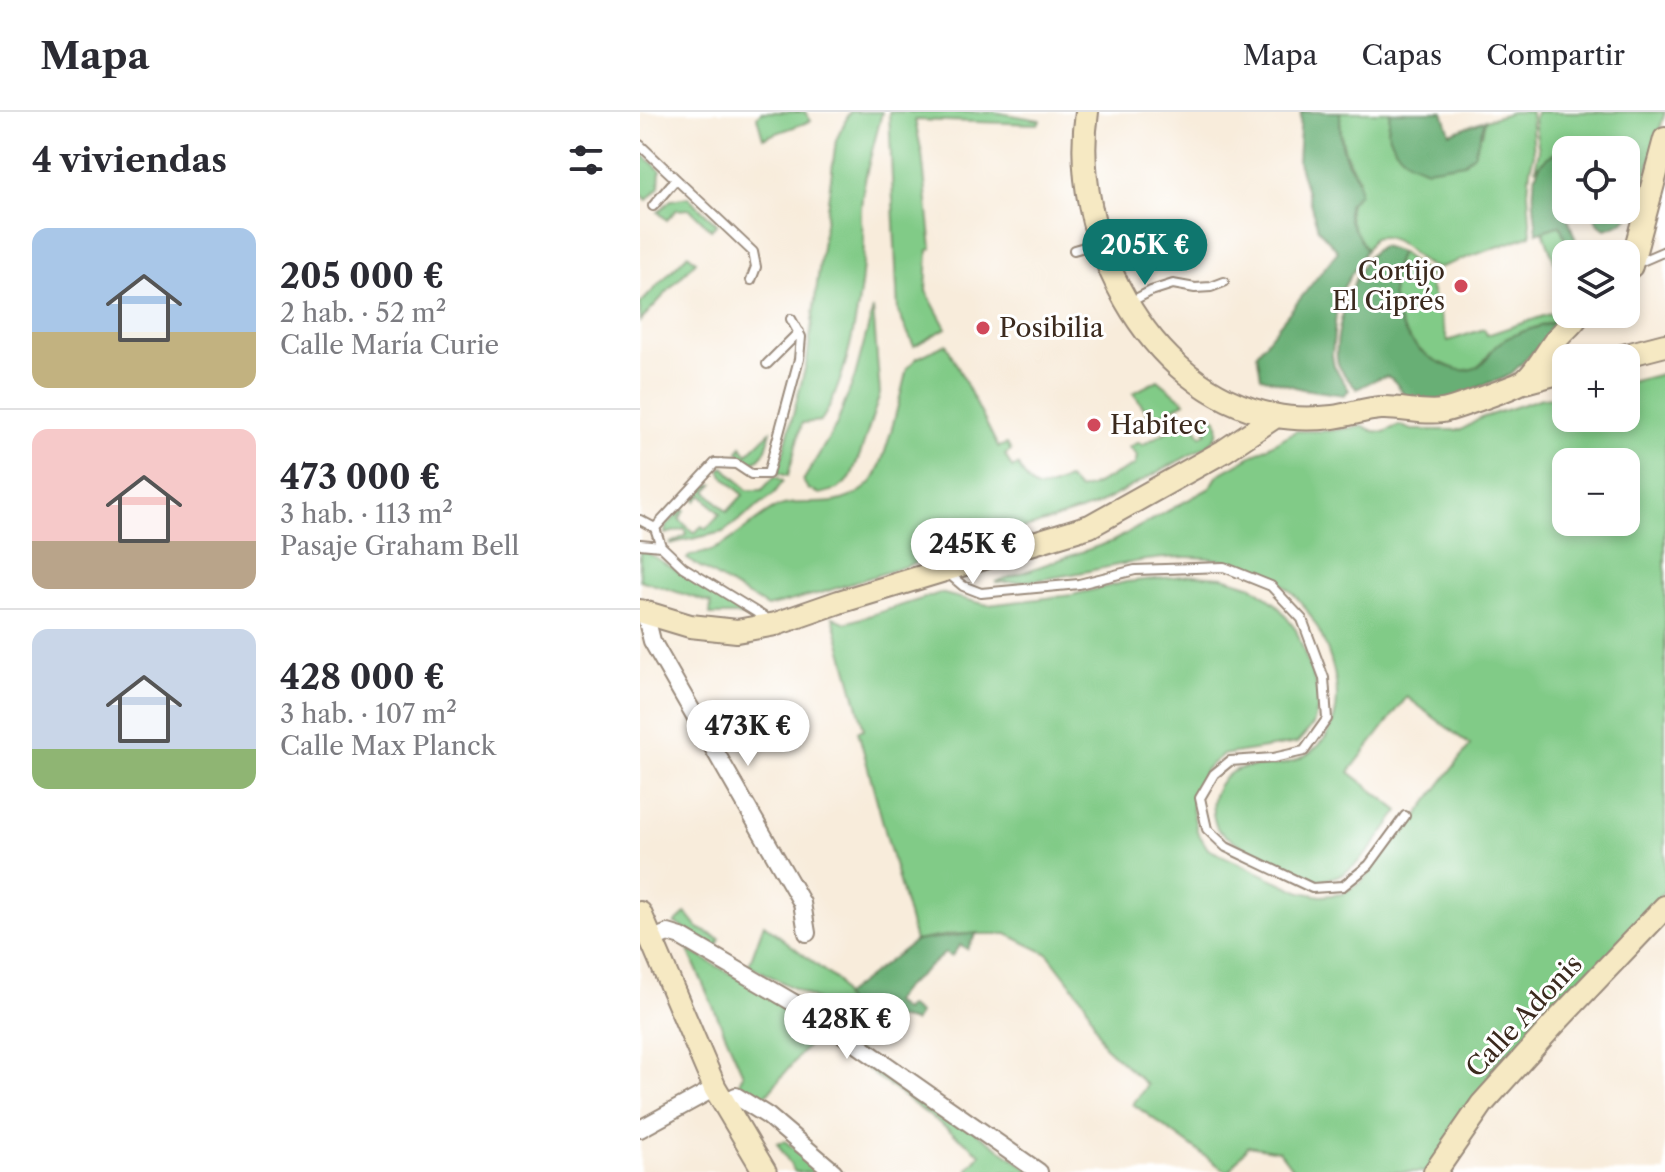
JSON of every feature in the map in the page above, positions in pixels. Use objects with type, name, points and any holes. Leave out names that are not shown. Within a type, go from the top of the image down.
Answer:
[{"type":"street","points":[[1087,112],[1085,168],[1089,206],[1099,243],[1128,304],[1162,349],[1198,383],[1244,408],[1276,416],[1332,417],[1380,408],[1442,411],[1552,375]]},
{"type":"street","points":[[1636,240],[1665,139]]},
{"type":"street","points":[[1525,382],[1567,328]]},
{"type":"street","points":[[1640,352],[1665,345]]},
{"type":"street","points":[[643,612],[690,626],[737,631],[776,624],[1090,526],[1224,451],[1276,416]]},
{"type":"street","points":[[643,612],[652,641],[802,903],[807,933]]},
{"type":"street","name":"Calle Adonis","points":[[1435,1172],[1492,1092],[1665,907]]},
{"type":"street","points":[[640,913],[720,1096],[765,1172]]},
{"type":"street","points":[[650,940],[668,933],[681,937],[818,1017],[1039,1172]]},
{"type":"street","points":[[640,1129],[720,1096],[736,1096],[754,1105],[834,1172]]},
{"type":"lane","points":[[640,145],[753,252],[756,267],[751,280]]},
{"type":"lane","points":[[653,206],[676,179]]},
{"type":"lane","points":[[1074,250],[1099,243]]},
{"type":"lane","points":[[1640,262],[1665,251]]},
{"type":"lane","points":[[1128,304],[1151,291],[1173,284],[1195,288],[1224,282]]},
{"type":"lane","points":[[655,528],[715,463],[736,464],[751,474],[768,474],[799,359],[801,337],[791,319]]},
{"type":"lane","points":[[767,364],[799,332]]},
{"type":"lane","points":[[640,520],[655,528],[661,546],[683,567],[776,624]]},
{"type":"lane","points":[[640,544],[661,546]]},
{"type":"lane","points":[[945,571],[963,586],[981,593],[1079,584],[1135,570],[1224,567],[1271,586],[1302,619],[1324,678],[1327,719],[1304,751],[1273,758],[1230,761],[1214,774],[1200,798],[1207,829],[1226,847],[1312,888],[1343,886],[1369,865],[1405,816]]},
{"type":"green space","points":[[761,112],[805,112],[811,121],[763,138],[757,117]]},
{"type":"green space","points":[[850,112],[882,112],[862,194],[864,236],[858,307],[847,358],[831,403],[821,421],[802,423],[788,476],[778,473],[807,361],[836,140]]},
{"type":"green space","points":[[889,112],[994,112],[1040,120],[1038,124],[915,120],[922,154],[932,249],[928,250],[926,291],[946,328],[914,346],[898,312]]},
{"type":"green space","points":[[1301,112],[1340,112],[1343,151],[1358,183],[1359,193],[1348,205],[1348,218],[1366,250],[1342,290],[1332,355],[1334,366],[1349,390],[1344,395],[1302,389],[1261,377],[1257,353],[1338,251],[1318,229],[1298,162]]},
{"type":"green space","points":[[1340,112],[1390,112],[1388,132],[1482,135],[1485,120],[1512,112],[1531,112],[1534,155],[1528,192],[1531,235],[1438,268],[1421,261],[1392,239],[1373,238],[1366,250],[1349,216],[1359,179],[1344,147]]},
{"type":"green space","points":[[1390,112],[1443,112],[1450,133],[1485,120],[1474,154],[1464,163],[1427,169],[1409,162],[1395,148],[1388,132]]},
{"type":"green space","points":[[1536,112],[1665,112],[1640,196],[1640,136],[1552,136],[1552,156],[1535,169],[1539,151],[1534,119]]},
{"type":"green space","points":[[640,152],[660,170],[659,187],[647,200],[640,193],[640,165],[643,162]]},
{"type":"green space","points":[[1552,154],[1552,224],[1570,224],[1576,240],[1566,240],[1560,225],[1537,233],[1534,182],[1543,161]]},
{"type":"green space","points":[[688,197],[717,224],[711,230],[690,209],[676,210],[667,220],[658,212],[671,200]]},
{"type":"green space","points":[[1598,224],[1618,224],[1605,229]]},
{"type":"green space","points":[[1560,225],[1566,240],[1552,240],[1552,255],[1543,231]]},
{"type":"green space","points":[[1382,246],[1400,252],[1394,268],[1393,302],[1405,333],[1428,356],[1458,370],[1477,367],[1504,340],[1522,332],[1552,323],[1552,328],[1558,328],[1511,374],[1452,401],[1409,402],[1388,377],[1357,389],[1338,364],[1338,336],[1355,280],[1373,252]]},
{"type":"green space","points":[[1400,252],[1433,274],[1427,277],[1448,341],[1484,329],[1487,335],[1552,313],[1552,323],[1498,344],[1474,369],[1456,370],[1428,356],[1405,333],[1393,302],[1394,268]]},
{"type":"green space","points":[[688,254],[696,261],[640,321],[640,304]]},
{"type":"green space","points":[[873,309],[880,394],[850,479],[838,489],[820,494],[808,489],[803,481],[836,426],[855,376]]},
{"type":"green space","points":[[946,344],[998,447],[1007,444],[1011,451],[1005,455],[1012,468],[1018,465],[1029,482],[1038,488],[1068,479],[1079,490],[1090,487],[1135,465],[1137,456],[1129,447],[1139,442],[1142,445],[1191,418],[1201,436],[1207,432],[1200,418],[1206,415],[1217,419],[1218,432],[1205,447],[1095,506],[824,592],[767,607],[687,559],[690,555],[724,544],[775,508],[834,502],[850,497],[867,486],[883,458],[907,368],[917,358]]},
{"type":"green space","points":[[1665,373],[1665,890],[1427,1172],[1295,1172],[1279,1151],[1248,1146],[1229,1172],[1226,1171],[1133,1104],[1147,1085],[1104,1046],[1085,1002],[1048,954],[1007,934],[954,934],[915,941],[858,731],[864,729],[833,617],[846,623],[940,593],[988,605],[1072,595],[1126,582],[1192,575],[1223,577],[1252,586],[1277,605],[1296,630],[1316,684],[1319,704],[1313,725],[1297,743],[1222,755],[1206,769],[1196,786],[1192,807],[1197,831],[1208,849],[1301,892],[1321,896],[1342,894],[1361,882],[1413,821],[1470,745],[1407,697],[1349,772],[1399,811],[1359,862],[1328,879],[1311,878],[1266,858],[1223,833],[1216,826],[1212,806],[1216,790],[1229,774],[1242,768],[1288,763],[1312,751],[1327,735],[1335,715],[1337,694],[1334,670],[1326,647],[1304,606],[1287,588],[1268,575],[1246,566],[1194,557],[1137,562],[1052,578],[995,582],[1113,541],[1210,488],[1218,475],[1296,431],[1329,431],[1363,426],[1384,432],[1399,425],[1412,430],[1461,430],[1481,418],[1552,397],[1552,432],[1640,432],[1640,379]]},
{"type":"green space","points":[[1158,380],[1185,402],[1148,421],[1147,412],[1133,393]]},
{"type":"green space","points":[[771,431],[765,451],[755,461],[750,464],[738,452],[741,446],[747,454]]},
{"type":"green space","points":[[724,467],[747,490],[762,490],[775,476],[783,481],[774,494],[723,532],[669,544],[687,535],[685,529],[665,534],[666,526],[683,509],[685,511],[679,519],[694,533],[702,526],[706,529],[720,514],[702,495],[696,501],[695,496],[704,485],[713,484],[706,491],[727,512],[743,495],[722,475],[720,469]]},
{"type":"green space","points":[[640,551],[748,615],[710,615],[711,603],[640,580]]},
{"type":"green space","points":[[686,913],[698,928],[720,939],[716,947],[675,923]]},
{"type":"green space","points":[[764,924],[837,981],[851,1013],[846,1022],[839,1016],[833,1019],[824,1012],[820,1002],[749,965]]},
{"type":"green space","points":[[977,933],[967,949],[960,945],[951,957],[945,953],[903,989],[893,1002],[904,1011],[908,1006],[919,1014],[914,1022],[880,1018],[846,1022],[851,1013],[843,996],[915,941]]},
{"type":"green space","points":[[688,950],[810,1018],[813,1026],[820,1029],[823,1026],[1033,1172],[971,1172],[968,1169],[981,1154],[869,1071],[821,1030],[762,1100],[738,1086],[743,1074]]},
{"type":"green space","points":[[785,1141],[821,1172],[795,1172],[777,1143]]},
{"type":"place","name":"Cortijo El Ciprés","points":[[1461,286]]},
{"type":"place","name":"Posibilia","points":[[983,328]]},
{"type":"place","name":"Habitec","points":[[1094,425]]}]
